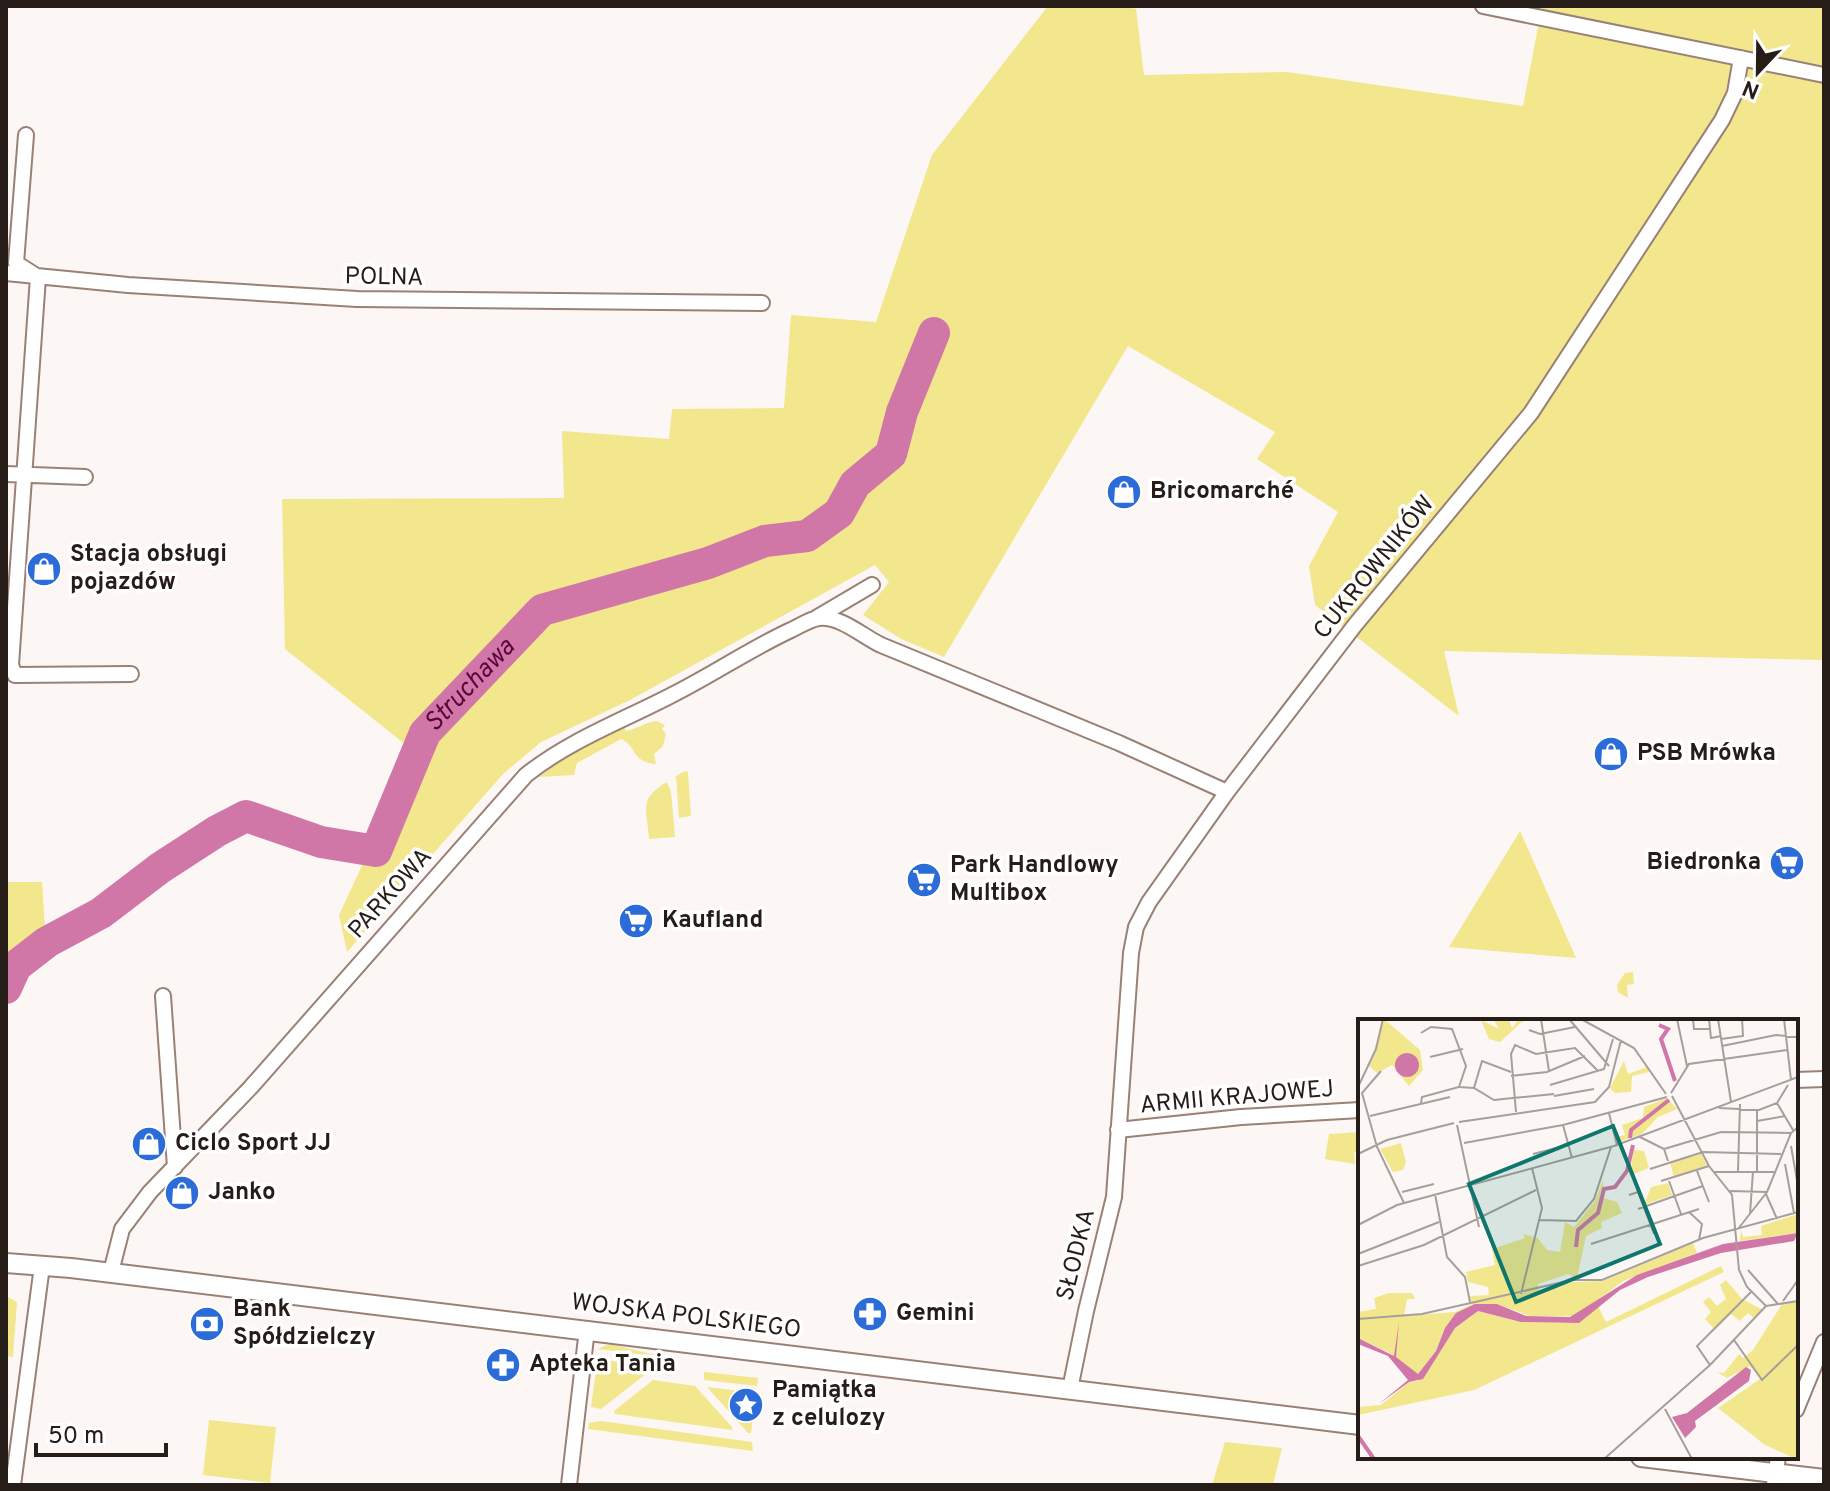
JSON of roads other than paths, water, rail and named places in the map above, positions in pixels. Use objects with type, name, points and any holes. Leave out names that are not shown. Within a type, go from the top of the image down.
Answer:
[{"type":"street","points":[[1483,6],[1824,75]]},
{"type":"street","name":"CUKROWNIKÓW","points":[[1118,1130],[1131,953],[1136,927],[1149,902],[1227,792],[1355,625],[1546,393],[1722,120],[1735,93],[1741,58]]},
{"type":"street","points":[[26,135],[16,263],[38,277],[11,665],[15,675],[131,674]]},
{"type":"street","name":"POLNA","points":[[6,273],[345,299],[762,303]]},
{"type":"street","points":[[6,474],[85,477]]},
{"type":"street","name":"PARKOWA","points":[[111,1272],[119,1237],[150,1192],[251,1087],[526,775],[551,755],[673,695],[872,585]]},
{"type":"street","points":[[816,618],[838,622],[881,645],[1119,743],[1227,792]]},
{"type":"street","points":[[163,996],[175,1167]]},
{"type":"street","points":[[1798,1080],[1824,1079]]},
{"type":"street","name":"ARMII KRAJOWEJ","points":[[1118,1130],[1241,1117],[1358,1110]]},
{"type":"street","name":"SŁODKA","points":[[1070,1389],[1114,1197],[1118,1130]]},
{"type":"street","name":"WOJSKA POLSKIEGO","points":[[6,1263],[111,1272],[1358,1425]]},
{"type":"street","points":[[13,1485],[42,1266]]},
{"type":"street","points":[[569,1485],[587,1329]]},
{"type":"street","points":[[1798,1405],[1824,1342]]},
{"type":"street","points":[[1659,1459],[1824,1479]]},
{"type":"waterway","name":"Struchawa","points":[[6,988],[16,966],[47,942],[101,913],[160,868],[246,816],[321,842],[376,851],[425,733],[542,610],[708,563],[765,541],[807,536],[839,513],[855,484],[891,454],[902,412],[934,333]]},
{"type":"place","name":"Bricomarché","points":[[1124,492]]},
{"type":"place","name":"Stacja obsługi pojazdów","points":[[44,569]]},
{"type":"place","name":"PSB Mrówka","points":[[1611,754]]},
{"type":"place","name":"Biedronka","points":[[1787,863]]},
{"type":"place","name":"Park Handlowy Multibox","points":[[924,880]]},
{"type":"place","name":"Kaufland","points":[[636,921]]},
{"type":"place","name":"Ciclo Sport JJ","points":[[149,1144]]},
{"type":"place","name":"Janko","points":[[182,1193]]},
{"type":"place","name":"Gemini","points":[[870,1314]]},
{"type":"place","name":"Bank Spółdzielczy","points":[[207,1324]]},
{"type":"place","name":"Apteka Tania","points":[[503,1365]]},
{"type":"place","name":"Pamiątka z celulozy","points":[[746,1405]]}]
